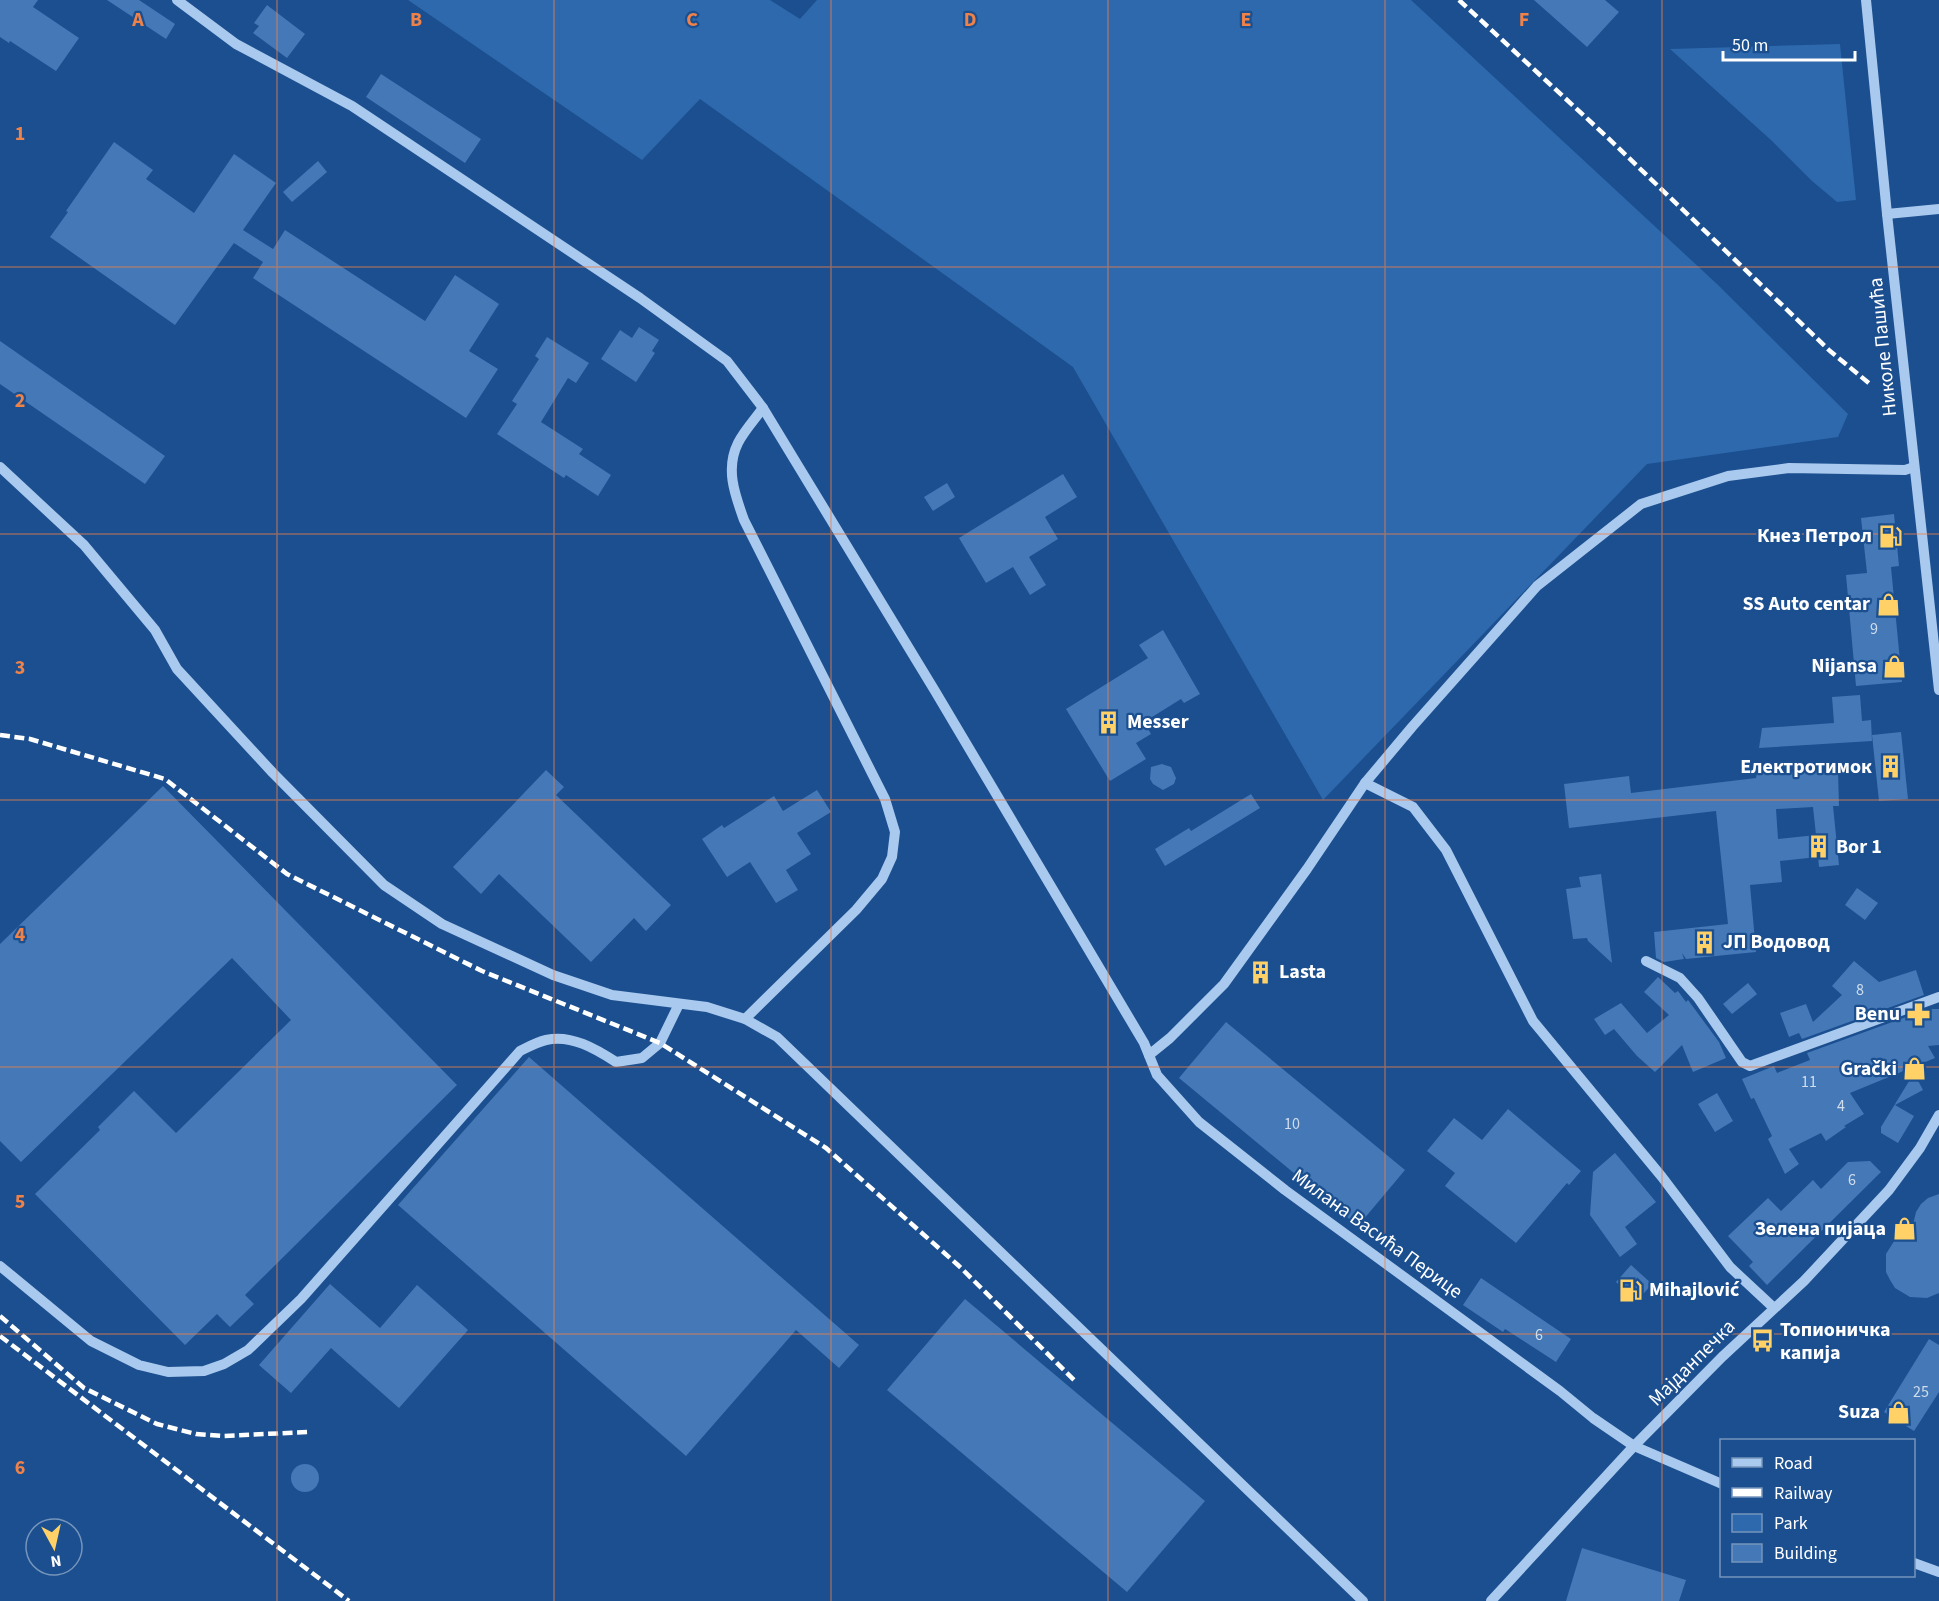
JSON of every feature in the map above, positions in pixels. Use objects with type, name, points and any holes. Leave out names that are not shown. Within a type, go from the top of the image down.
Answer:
[{"type":"street","name":"Милана Васића Перице","points":[[177,0],[236,44],[352,106],[640,298],[727,361],[763,408],[1083,938],[1144,1043],[1157,1075],[1199,1122],[1285,1190],[1560,1391],[1593,1418],[1634,1446],[1720,1484]]},
{"type":"street","name":"Николе Пашића","points":[[1866,0],[1939,690]]},
{"type":"street","points":[[1887,214],[1939,209]]},
{"type":"street","points":[[745,1019],[856,910],[882,879],[892,857],[895,832],[885,799],[744,520],[732,487],[732,464],[738,443],[763,408]]},
{"type":"street","points":[[0,467],[84,545],[154,630],[177,669],[273,773],[384,885],[442,924],[553,975],[612,996],[707,1007],[745,1019],[777,1037],[1363,1601]]},
{"type":"street","points":[[1149,1055],[1170,1038],[1224,984],[1307,869],[1365,783],[1412,726],[1537,586],[1641,504],[1728,476],[1790,468],[1905,470],[1914,467]]},
{"type":"street","points":[[1365,783],[1413,807],[1446,850],[1533,1021],[1662,1177],[1730,1267],[1774,1308]]},
{"type":"street","points":[[1646,961],[1680,978],[1698,998],[1742,1062],[1750,1066],[1939,997]]},
{"type":"street","points":[[0,1266],[91,1341],[139,1365],[168,1372],[204,1371],[224,1364],[248,1350],[301,1299],[520,1051],[545,1040],[560,1038],[593,1047],[616,1062],[642,1058],[660,1044],[679,1004]]},
{"type":"street","name":"Мајданпечка","points":[[1491,1601],[1634,1446],[1722,1357],[1804,1281],[1889,1190],[1920,1148],[1939,1115]]},
{"type":"street","points":[[1915,1563],[1939,1572]]},
{"type":"green space","points":[[408,0],[770,0],[800,19],[817,0],[1411,0],[1717,284],[1848,414],[1838,437],[1647,464],[1323,800],[1073,367],[700,99],[642,160]]},
{"type":"green space","points":[[1840,44],[1856,200],[1837,202],[1670,49]]},
{"type":"building","points":[[0,0],[38,0],[33,7],[79,38],[56,71],[0,37]]},
{"type":"building","points":[[107,0],[139,0],[175,24],[166,39]]},
{"type":"building","points":[[1534,0],[1605,0],[1619,12],[1587,47]]},
{"type":"building","points":[[267,5],[305,34],[287,58],[253,33],[259,26],[254,23]]},
{"type":"building","points":[[381,74],[481,139],[465,163],[366,97]]},
{"type":"building","points":[[114,142],[153,170],[146,179],[194,213],[234,154],[276,183],[243,230],[273,249],[285,230],[425,321],[455,275],[499,304],[469,351],[498,369],[466,418],[253,278],[263,262],[234,243],[175,325],[50,237]]},
{"type":"building","points":[[318,161],[327,172],[292,202],[283,192]]},
{"type":"building","points":[[639,327],[659,340],[652,351],[655,353],[636,382],[601,359],[620,330],[632,338]]},
{"type":"building","points":[[547,337],[589,363],[576,383],[568,378],[541,422],[583,449],[579,454],[611,475],[598,496],[566,475],[564,478],[497,434],[517,404],[512,401],[539,359],[535,356]]},
{"type":"building","points":[[0,341],[165,456],[145,484],[0,384]]},
{"type":"building","points":[[1063,474],[1077,497],[1045,517],[1058,539],[1029,557],[1046,585],[1030,595],[1013,567],[986,583],[959,538]]},
{"type":"building","points":[[947,483],[955,497],[933,511],[924,497]]},
{"type":"building","points":[[1894,514],[1899,566],[1891,567],[1902,682],[1856,686],[1846,575],[1867,573],[1861,518]]},
{"type":"building","points":[[1163,630],[1200,694],[1184,703],[1181,699],[1144,722],[1151,734],[1136,743],[1146,759],[1110,781],[1066,709],[1148,658],[1139,645]]},
{"type":"building","points":[[1860,695],[1862,721],[1871,720],[1872,741],[1759,748],[1762,728],[1834,723],[1832,697]]},
{"type":"building","name":"Електротимок","points":[[1901,732],[1908,799],[1879,801],[1872,735]]},
{"type":"building","points":[[1162,764],[1171,767],[1176,778],[1174,784],[1163,790],[1153,784],[1150,779],[1151,767]]},
{"type":"building","points":[[546,770],[564,787],[556,795],[671,905],[646,931],[634,918],[591,962],[499,874],[481,894],[453,867]]},
{"type":"building","points":[[1838,770],[1839,806],[1833,806],[1839,865],[1819,867],[1818,857],[1780,861],[1782,882],[1750,885],[1756,952],[1686,959],[1682,953],[1684,959],[1664,962],[1656,958],[1654,932],[1728,924],[1716,811],[1569,828],[1564,784],[1629,776],[1631,793],[1756,778],[1757,773]],"holes":[[[1813,807],[1816,835],[1778,839],[1776,809]]]},
{"type":"building","points":[[163,786],[457,1085],[245,1295],[254,1304],[230,1327],[217,1314],[185,1345],[35,1194],[100,1130],[98,1127],[134,1091],[176,1133],[291,1020],[232,958],[21,1162],[0,1141],[0,944]]},
{"type":"building","points":[[817,790],[831,812],[797,833],[811,854],[786,870],[798,890],[776,903],[750,862],[727,877],[702,839],[722,825],[724,828],[774,796],[783,811]]},
{"type":"building","points":[[1251,794],[1260,808],[1165,866],[1155,849],[1189,828],[1191,831]]},
{"type":"building","points":[[1601,874],[1612,963],[1587,938],[1573,939],[1566,889],[1581,887],[1579,877]]},
{"type":"building","points":[[1857,888],[1878,903],[1865,920],[1845,905]]},
{"type":"building","points":[[1854,961],[1879,982],[1916,970],[1924,995],[1802,1039],[1799,1033],[1789,1037],[1780,1013],[1806,1004],[1813,1022],[1842,995],[1832,986]]},
{"type":"building","points":[[1658,977],[1675,993],[1678,991],[1686,1002],[1688,1000],[1719,1042],[1726,1058],[1693,1072],[1682,1045],[1655,1072],[1637,1056],[1614,1029],[1605,1035],[1594,1019],[1621,1003],[1647,1033],[1669,1015],[1644,992]]},
{"type":"building","points":[[1748,983],[1757,994],[1732,1014],[1723,1004]]},
{"type":"building","points":[[1928,1009],[1939,1009],[1939,1045],[1928,1046],[1935,1058],[1850,1093],[1864,1114],[1844,1126],[1846,1127],[1826,1141],[1821,1133],[1789,1149],[1799,1164],[1785,1174],[1768,1139],[1772,1136],[1742,1079],[1774,1066],[1777,1073],[1810,1060],[1807,1053]]},
{"type":"building","points":[[1226,1022],[1405,1170],[1358,1226],[1179,1078]]},
{"type":"building","points":[[529,1057],[859,1345],[839,1368],[796,1330],[686,1456],[398,1205]]},
{"type":"building","points":[[1914,1073],[1923,1090],[1895,1105],[1914,1116],[1898,1143],[1881,1133],[1881,1127]]},
{"type":"building","points":[[1717,1093],[1733,1121],[1715,1132],[1698,1104]]},
{"type":"building","points":[[1508,1109],[1581,1171],[1569,1185],[1567,1183],[1516,1243],[1445,1186],[1455,1173],[1427,1151],[1454,1118],[1482,1140]]},
{"type":"building","points":[[1615,1153],[1656,1202],[1625,1227],[1637,1244],[1620,1257],[1590,1215],[1593,1172]]},
{"type":"building","points":[[1870,1161],[1881,1172],[1767,1285],[1749,1266],[1753,1262],[1728,1236],[1768,1198],[1781,1211],[1813,1180],[1821,1189],[1848,1162]]},
{"type":"building","points":[[1939,1194],[1939,1293],[1927,1298],[1910,1297],[1895,1288],[1890,1280],[1886,1272],[1886,1254],[1896,1238],[1912,1229],[1916,1212],[1921,1204],[1928,1198]]},
{"type":"building","points":[[1631,1265],[1652,1284],[1637,1301],[1616,1282]]},
{"type":"building","points":[[1481,1278],[1571,1339],[1556,1362],[1505,1329],[1503,1332],[1463,1305]]},
{"type":"building","points":[[330,1284],[380,1328],[417,1285],[468,1330],[399,1408],[331,1348],[291,1393],[259,1365]]},
{"type":"building","points":[[965,1299],[1205,1501],[1127,1592],[887,1390]]},
{"type":"building","points":[[1929,1339],[1939,1345],[1939,1392],[1914,1431],[1884,1412]]},
{"type":"building","points":[[305,1464],[315,1468],[319,1478],[315,1488],[305,1492],[295,1488],[291,1478],[295,1468]]},
{"type":"building","points":[[1582,1548],[1686,1580],[1679,1601],[1566,1601]]},
{"type":"railway","points":[[1459,0],[1607,137],[1830,351],[1870,384]]},
{"type":"railway","points":[[0,735],[30,739],[165,779],[287,874],[482,971],[660,1043],[826,1148],[959,1266],[1075,1381]]},
{"type":"railway","points":[[0,1316],[84,1388],[157,1424],[196,1434],[222,1436],[308,1432]]},
{"type":"railway","points":[[0,1336],[349,1601]]},
{"type":"place","name":"Кнез Петрол","points":[[1890,536]]},
{"type":"place","name":"SS Auto centar","points":[[1888,604]]},
{"type":"place","name":"Nijansa","points":[[1895,666]]},
{"type":"place","name":"Messer","points":[[1109,722]]},
{"type":"place","name":"Електротимок","points":[[1890,767]]},
{"type":"place","name":"Bor 1","points":[[1818,847]]},
{"type":"place","name":"ЈП Водовод","points":[[1705,942]]},
{"type":"place","name":"Lasta","points":[[1261,972]]},
{"type":"place","name":"Benu","points":[[1918,1014]]},
{"type":"place","name":"Grački","points":[[1915,1069]]},
{"type":"place","name":"Зелена пијаца","points":[[1904,1229]]},
{"type":"place","name":"Mihajlović","points":[[1631,1290]]},
{"type":"place","name":"Топионичка капија","points":[[1762,1341]]},
{"type":"place","name":"Suza","points":[[1898,1412]]}]
